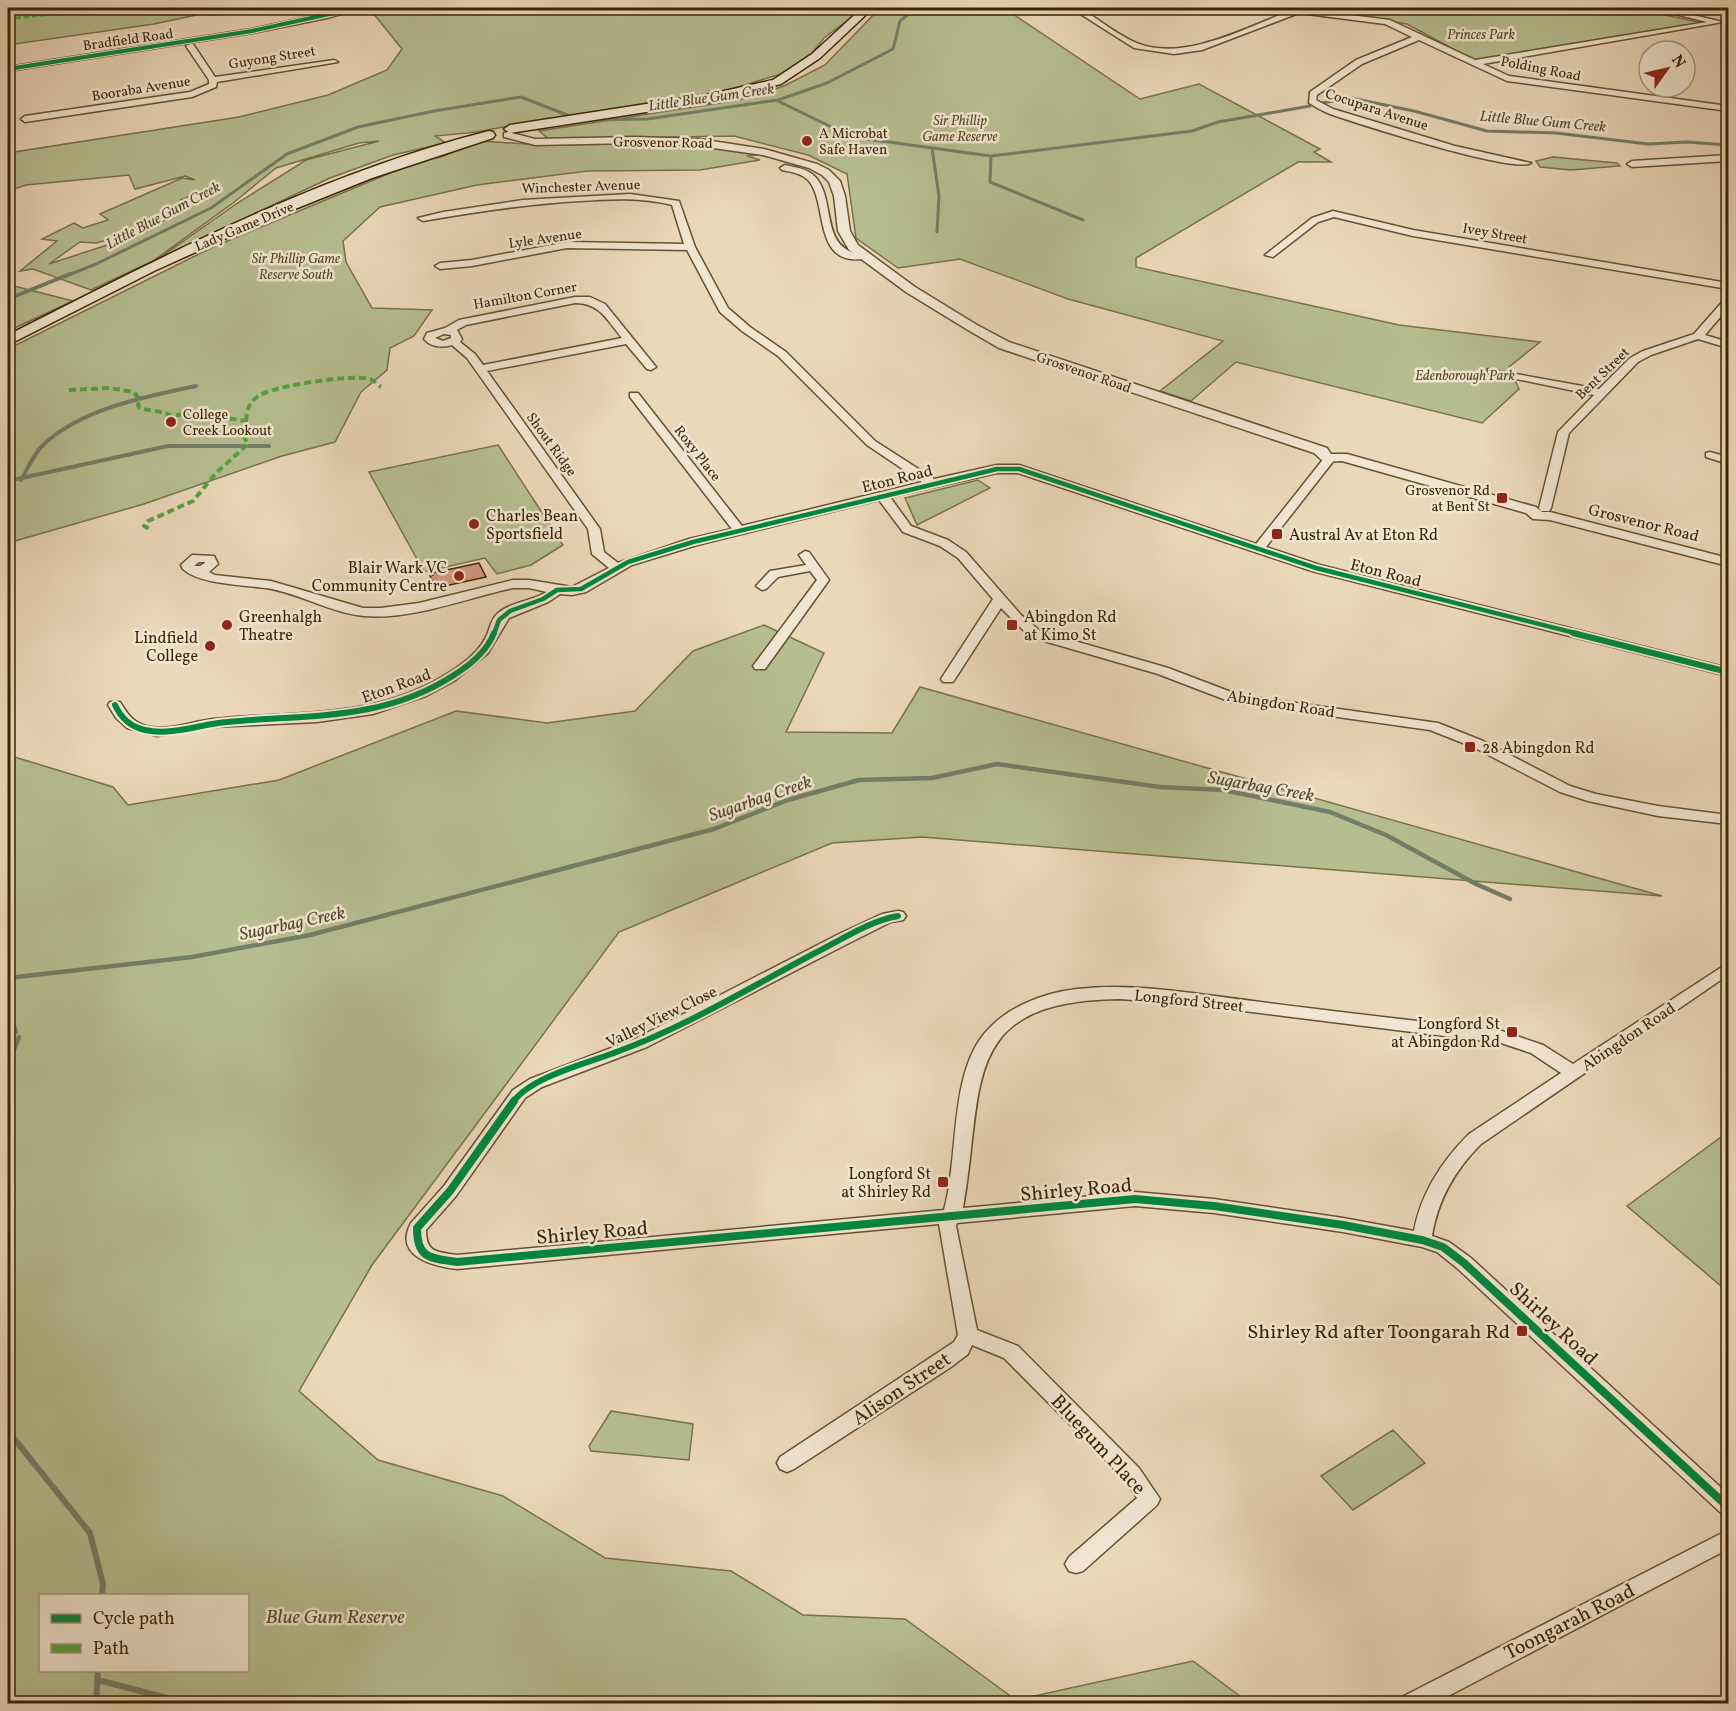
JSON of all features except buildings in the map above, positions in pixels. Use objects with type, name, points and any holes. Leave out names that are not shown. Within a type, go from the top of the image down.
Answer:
[{"type":"main road","points":[[509,132],[575,117],[711,98],[777,82],[816,56],[868,8]]},
{"type":"main road","name":"Lady Game Drive","points":[[8,341],[169,259],[336,186],[431,151],[489,135],[509,132]]},
{"type":"street","name":"Bradfield Road","points":[[8,71],[252,31],[357,8]]},
{"type":"street","points":[[1074,8],[1137,46],[1174,52],[1199,48],[1297,11]]},
{"type":"street","name":"Polding Road","points":[[1288,8],[1387,22],[1421,36],[1504,78],[1728,109]]},
{"type":"street","points":[[1654,8],[1728,24]]},
{"type":"street","points":[[1473,63],[1719,22]]},
{"type":"street","name":"Bradfield Road","points":[[8,71],[190,46],[252,31]]},
{"type":"street","name":"Cocupara Avenue","points":[[1421,36],[1359,62],[1313,94],[1312,100],[1330,111],[1499,160],[1526,163]]},
{"type":"street","name":"Booraba Avenue","points":[[25,119],[192,94],[208,89],[213,85],[213,80],[190,46]]},
{"type":"street","name":"Guyong Street","points":[[213,80],[334,62]]},
{"type":"street","points":[[1495,83],[1504,78]]},
{"type":"street","name":"Grosvenor Road","points":[[509,132],[535,142],[718,143],[769,153],[816,167],[834,179],[843,231],[849,242],[936,306],[1004,345],[1331,456],[1728,562]]},
{"type":"street","points":[[1632,164],[1728,158]]},
{"type":"street","name":"Grosvenor Road","points":[[785,168],[806,174],[814,183],[824,207],[830,237],[836,245],[857,258],[865,256]]},
{"type":"street","name":"Winchester Avenue","points":[[423,218],[523,201],[656,197],[676,204],[690,247],[724,310],[746,329],[782,354],[871,443],[931,483]]},
{"type":"street","name":"Ivey Street","points":[[1270,255],[1318,218],[1333,214],[1413,233],[1728,286]]},
{"type":"street","name":"Lyle Avenue","points":[[440,266],[472,263],[567,245],[690,247]]},
{"type":"street","name":"Hamilton Corner","points":[[451,336],[463,322],[585,299],[595,301],[601,306],[651,367]]},
{"type":"street","points":[[1728,302],[1698,336],[1728,345]]},
{"type":"street","name":"Shout Ridge","points":[[451,336],[480,369],[594,529],[598,554],[616,567]]},
{"type":"street","name":"Bent Street","points":[[1542,511],[1564,432],[1634,360],[1698,336]]},
{"type":"street","points":[[480,369],[628,340]]},
{"type":"street","points":[[1492,372],[1602,393]]},
{"type":"street","name":"Roxy Place","points":[[634,395],[739,530]]},
{"type":"street","points":[[1710,455],[1728,461]]},
{"type":"street","points":[[1259,548],[1331,456]]},
{"type":"street","name":"Eton Road","points":[[115,705],[119,715],[128,724],[148,731],[167,733],[211,723],[328,718],[378,709],[423,693],[454,675],[486,647],[503,615],[541,602],[557,590],[581,589],[616,567],[657,552],[739,530],[931,483],[991,470],[1019,469],[1316,568],[1728,672]]},
{"type":"street","name":"Abingdon Road","points":[[882,495],[907,529],[953,548],[1024,627],[1035,634],[1172,675],[1236,699],[1432,726],[1478,744],[1565,789],[1593,798],[1658,811],[1728,820]]},
{"type":"street","points":[[760,666],[823,580],[805,555]]},
{"type":"street","points":[[762,586],[774,574],[813,567]]},
{"type":"street","points":[[198,571],[212,578],[271,585],[372,613],[404,609],[513,584],[528,584],[557,590]]},
{"type":"street","points":[[948,679],[1000,599]]},
{"type":"street","name":"Valley View Close","points":[[417,1228],[450,1191],[519,1094],[536,1083],[641,1043],[844,938],[887,918],[898,916]]},
{"type":"street","name":"Abingdon Road","points":[[1422,1240],[1432,1199],[1452,1163],[1484,1133],[1728,968]]},
{"type":"street","name":"Longford Street","points":[[950,1217],[954,1207],[975,1070],[981,1053],[989,1040],[1020,1012],[1056,999],[1087,994],[1117,993],[1185,998],[1502,1037],[1537,1049],[1574,1073]]},
{"type":"street","name":"Shirley Road","points":[[417,1228],[417,1244],[423,1253],[436,1259],[457,1262],[1135,1199],[1156,1199],[1342,1224],[1422,1240],[1443,1247],[1464,1263],[1728,1508]]},
{"type":"street","points":[[950,1217],[947,1226],[968,1335]]},
{"type":"street","name":"Alison Street","points":[[787,1463],[944,1361],[961,1347],[968,1335]]},
{"type":"street","name":"Bluegum Place","points":[[968,1335],[1011,1352],[1132,1474],[1150,1499],[1076,1564]]},
{"type":"street","name":"Toongarah Road","points":[[1410,1704],[1728,1539]]},
{"type":"green space","points":[[8,8],[252,8],[8,45]]},
{"type":"green space","points":[[369,8],[528,8],[568,14],[577,8],[864,8],[824,38],[800,68],[700,99],[546,119],[477,132],[435,136],[446,143],[393,155],[330,178],[158,259],[236,204],[306,160],[379,141],[359,143],[276,168],[233,203],[153,261],[91,290],[33,269],[20,271],[57,241],[42,239],[74,223],[83,228],[108,220],[100,214],[182,178],[195,180],[185,176],[135,189],[129,175],[26,185],[8,191],[8,153],[239,117],[328,95],[387,70],[402,49]],"holes":[[[210,186],[215,189],[144,233],[49,264],[80,242],[96,243],[118,237],[190,202],[181,200]]]},
{"type":"green space","name":"Sir Phillip Game Reserve","points":[[880,8],[1004,8],[1140,99],[1199,84],[1320,149],[1314,152],[1331,162],[1298,162],[1136,258],[1136,267],[1399,325],[1540,342],[1509,367],[1519,389],[1482,423],[1236,362],[1191,401],[1160,391],[1223,341],[1068,299],[960,259],[898,268],[856,238],[847,174],[808,155],[734,136],[549,139],[539,131],[739,100],[784,86],[825,65]]},
{"type":"green space","name":"Princes Park","points":[[1364,8],[1632,8],[1703,23],[1475,61],[1407,24],[1359,16]]},
{"type":"green space","name":"Sir Phillip Game Reserve South","points":[[481,141],[540,145],[707,143],[769,154],[747,156],[760,160],[700,170],[588,171],[477,185],[380,207],[343,241],[346,262],[372,308],[432,310],[414,336],[390,348],[387,370],[361,392],[335,442],[282,456],[144,504],[8,543],[8,349],[213,247],[421,160],[441,157]]},
{"type":"green space","points":[[1553,157],[1617,163],[1620,166],[1571,170],[1540,167],[1536,161]]},
{"type":"green space","points":[[8,286],[73,301],[8,331]]},
{"type":"green space","name":"Charles Bean Sportsfield","points":[[498,445],[563,545],[531,565],[497,574],[485,558],[424,572],[369,472]]},
{"type":"green space","points":[[978,480],[990,488],[917,525],[905,498]]},
{"type":"green space","name":"Blue Gum Reserve","points":[[764,625],[824,653],[786,732],[892,733],[920,687],[1662,896],[922,837],[832,843],[619,932],[372,1265],[299,1391],[378,1460],[503,1496],[605,1558],[731,1571],[803,1615],[905,1619],[1016,1700],[1193,1661],[1249,1703],[8,1703],[8,755],[113,787],[128,805],[279,780],[456,711],[547,723],[635,711],[693,651]]},
{"type":"green space","points":[[1728,1132],[1728,1292],[1627,1206]]},
{"type":"green space","points":[[611,1411],[693,1424],[689,1460],[591,1451],[589,1446]]},
{"type":"green space","points":[[1393,1430],[1425,1463],[1353,1510],[1321,1476]]},
{"type":"waterway","name":"Little Blue Gum Creek","points":[[589,120],[647,119],[778,100],[827,83],[893,49],[900,21],[916,8]]},
{"type":"waterway","name":"Little Blue Gum Creek","points":[[66,276],[96,264],[211,208],[287,154],[358,127],[434,111],[521,97],[567,115]]},
{"type":"waterway","name":"Little Blue Gum Creek","points":[[1322,103],[1351,98],[1414,111],[1487,131],[1556,133],[1648,144],[1687,142],[1728,145]]},
{"type":"waterway","points":[[778,101],[852,137],[991,156]]},
{"type":"waterway","name":"Little Blue Gum Creek","points":[[991,156],[1192,131],[1218,122],[1310,106]]},
{"type":"waterway","points":[[932,148],[939,196],[937,232]]},
{"type":"waterway","points":[[991,156],[990,182],[1083,220]]},
{"type":"waterway","name":"Little Blue Gum Creek","points":[[8,299],[70,274]]},
{"type":"waterway","points":[[22,478],[33,457],[43,445],[76,422],[115,406],[196,386]]},
{"type":"waterway","points":[[22,478],[168,446],[245,446]]},
{"type":"waterway","points":[[249,446],[269,446]]},
{"type":"waterway","points":[[8,481],[22,478]]},
{"type":"waterway","name":"Sugarbag Creek","points":[[8,978],[192,957],[310,935],[714,829],[788,800],[859,780],[932,778],[997,764],[1160,787],[1223,790],[1330,812],[1386,835],[1476,884],[1510,899]]},
{"type":"waterway","points":[[8,1009],[16,1032]]},
{"type":"waterway","points":[[8,1065],[19,1037]]},
{"type":"waterway","points":[[8,1431],[90,1533],[103,1584],[102,1594]]},
{"type":"waterway","points":[[96,1704],[98,1672]]},
{"type":"waterway","points":[[98,1680],[190,1704]]},
{"type":"waterway","points":[[305,1704],[372,1700],[388,1704]]},
{"type":"marked path","points":[[8,19],[60,13],[79,8]]},
{"type":"marked path","points":[[246,421],[247,408],[258,395],[278,387],[302,385],[313,381],[370,379],[381,387]]},
{"type":"marked path","points":[[69,390],[109,388],[134,392],[139,399],[138,406],[141,409],[165,412],[171,416],[205,411],[220,417],[246,421],[241,431],[248,444],[216,473],[193,501],[183,507],[152,517],[144,526],[150,529]]},
{"type":"cycle path","points":[[8,69],[252,31],[357,8]]},
{"type":"cycle path","points":[[115,705],[120,715],[132,725],[143,730],[157,732],[211,723],[317,717],[368,711],[421,693],[459,672],[483,650],[492,639],[499,620],[510,611],[543,599],[557,590],[581,589],[628,562],[693,542],[997,469],[1019,469],[1316,568],[1728,672]]},
{"type":"cycle path","points":[[898,916],[887,918],[845,938],[641,1043],[536,1083],[519,1094],[450,1191],[417,1228],[417,1244],[423,1253],[436,1259],[457,1262],[1135,1199],[1214,1206],[1343,1225],[1422,1240],[1443,1247],[1464,1263],[1728,1507]]},
{"type":"place","name":"A Microbat Safe Haven","points":[[807,141]]},
{"type":"place","name":"College Creek Lookout","points":[[171,422]]},
{"type":"place","name":"Grosvenor Rd at Bent St","points":[[1502,498]]},
{"type":"place","name":"Charles Bean Sportsfield","points":[[474,524]]},
{"type":"place","name":"Austral Av at Eton Rd","points":[[1277,534]]},
{"type":"place","name":"Blair Wark VC Community Centre","points":[[459,576]]},
{"type":"place","name":"Greenhalgh Theatre","points":[[227,625]]},
{"type":"place","name":"Abingdon Rd at Kimo St","points":[[1012,625]]},
{"type":"place","name":"Lindfield College","points":[[210,646]]},
{"type":"place","name":"28 Abingdon Rd","points":[[1470,747]]},
{"type":"place","name":"Longford St at Abingdon Rd","points":[[1512,1032]]},
{"type":"place","name":"Longford St at Shirley Rd","points":[[943,1182]]},
{"type":"place","name":"Shirley Rd after Toongarah Rd","points":[[1522,1331]]},
{"type":"park label","name":"Edenborough Park","points":[[1465,375]]}]
